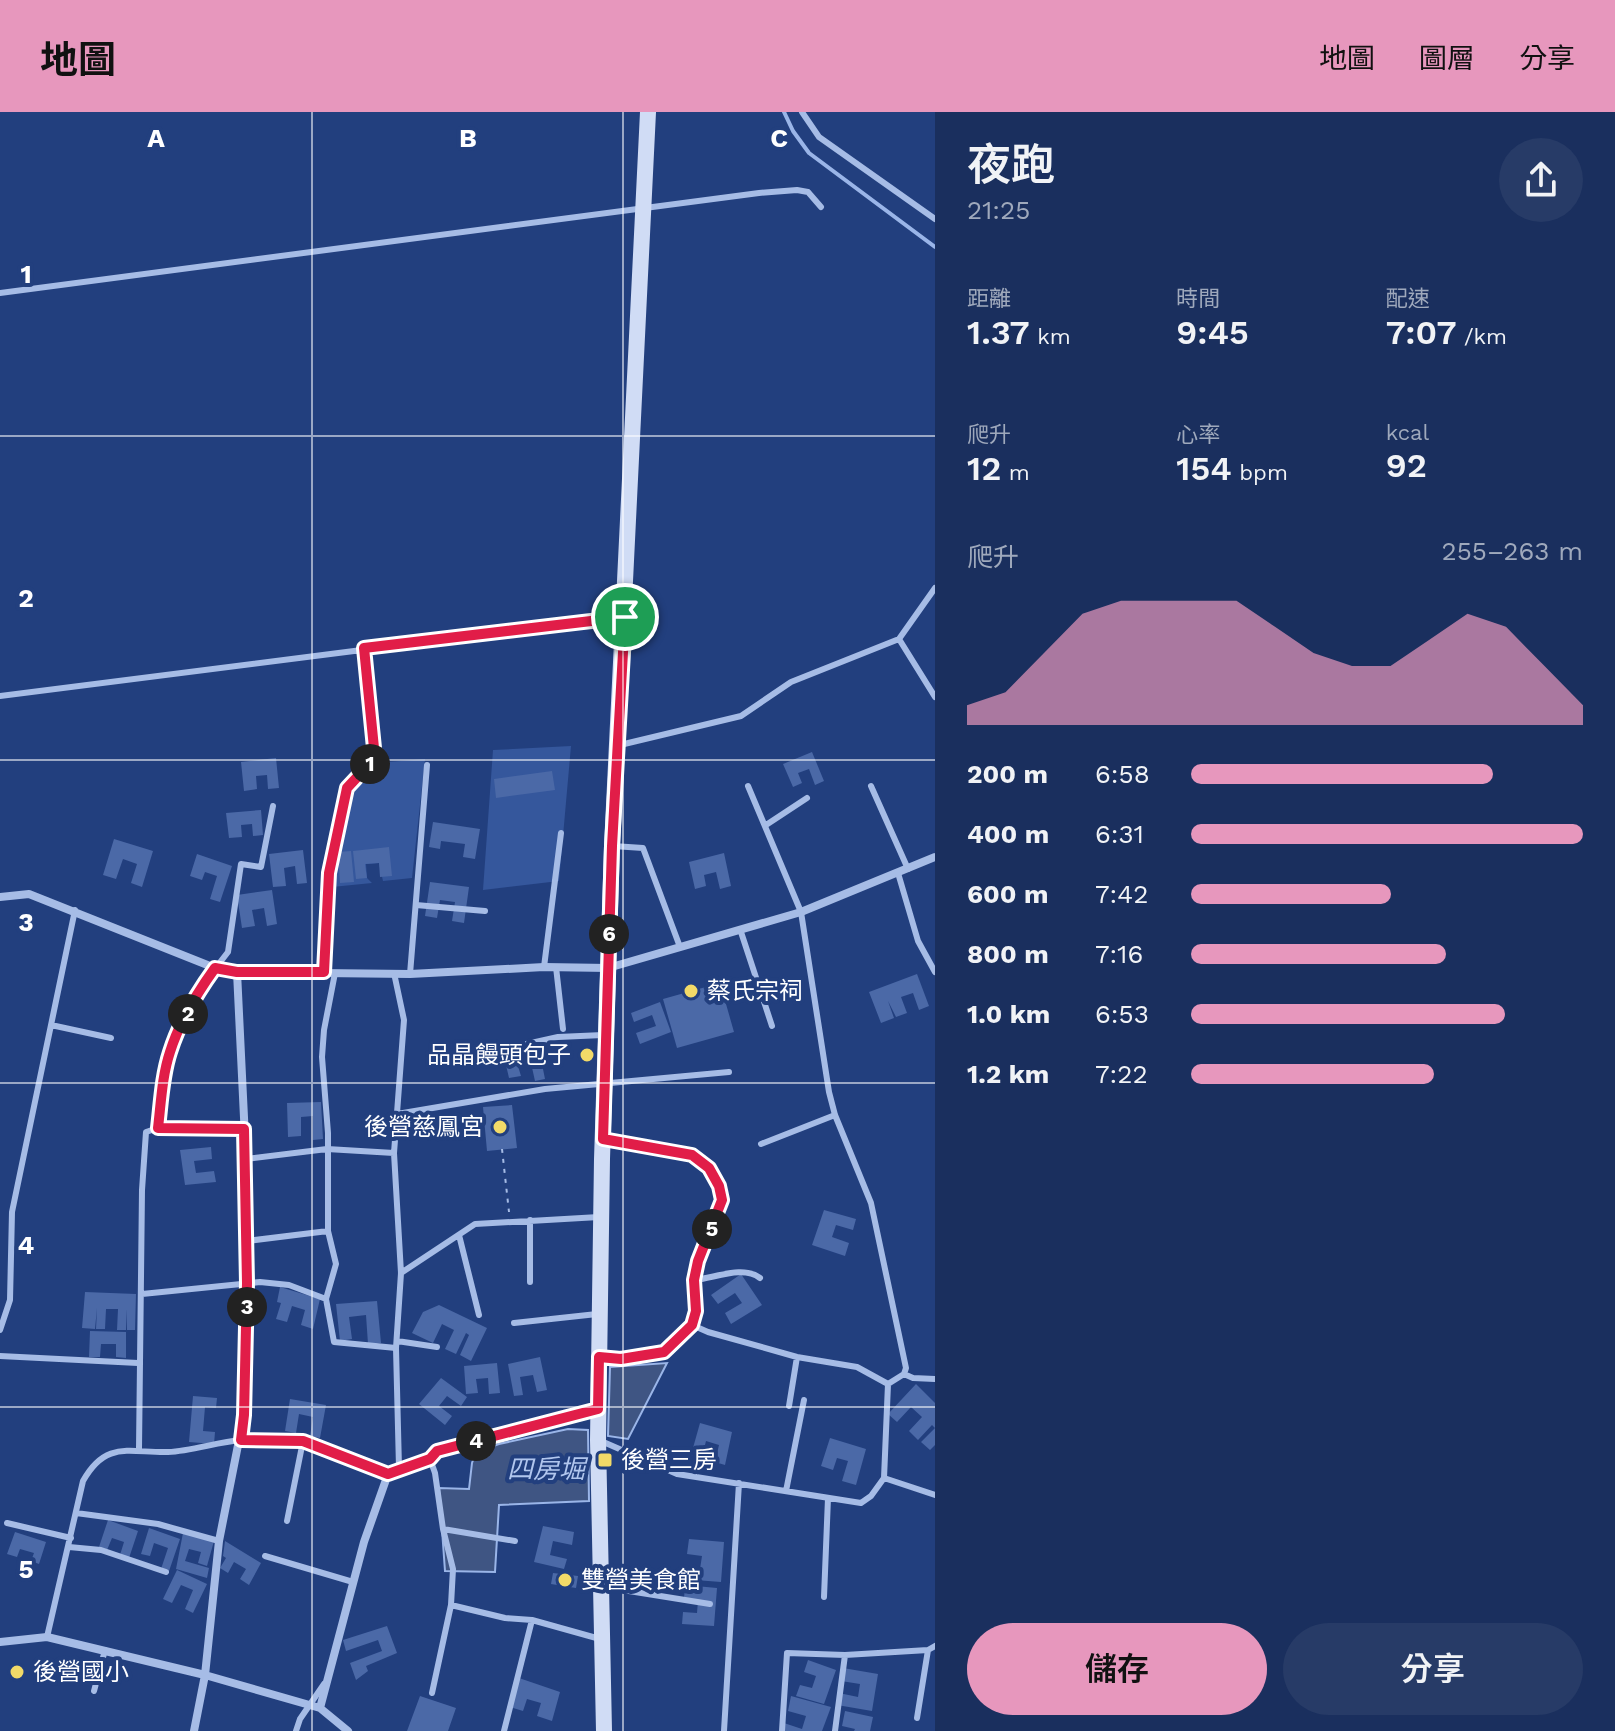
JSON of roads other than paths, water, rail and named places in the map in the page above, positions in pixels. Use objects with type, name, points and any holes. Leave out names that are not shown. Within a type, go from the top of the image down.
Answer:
[{"type":"street","points":[[604,1731],[598,1440],[603,1139],[612,846],[648,112]]},
{"type":"street","points":[[0,897],[29,894],[215,968],[237,972],[410,974],[544,967],[608,968],[801,912],[935,857]]},
{"type":"street","points":[[194,1731],[205,1675],[219,1541],[244,1415],[246,1159],[237,972]]},
{"type":"street","points":[[316,1706],[388,1474],[430,1459],[437,1451],[598,1409]]},
{"type":"street","points":[[0,1642],[47,1637],[205,1675],[316,1706],[348,1731]]},
{"type":"lane","points":[[802,112],[819,137],[935,219]]},
{"type":"lane","points":[[0,293],[797,190],[808,192],[821,207]]},
{"type":"lane","points":[[617,745],[741,716],[791,682],[899,639],[935,588]]},
{"type":"lane","points":[[0,696],[625,617]]},
{"type":"lane","points":[[899,639],[935,697]]},
{"type":"lane","points":[[324,972],[329,873],[347,788],[375,758],[364,648]]},
{"type":"lane","points":[[410,974],[427,765]]},
{"type":"lane","points":[[748,786],[801,912],[829,1092],[835,1115],[871,1203],[906,1368],[904,1374],[888,1384]]},
{"type":"lane","points":[[871,786],[908,869]]},
{"type":"lane","points":[[766,825],[807,798]]},
{"type":"lane","points":[[158,1128],[170,1051],[198,994],[228,952],[241,864],[261,867],[273,806]]},
{"type":"lane","points":[[544,967],[561,833]]},
{"type":"lane","points":[[612,846],[643,848],[680,947]]},
{"type":"lane","points":[[898,873],[918,941],[935,972]]},
{"type":"lane","points":[[416,905],[485,911]]},
{"type":"lane","points":[[0,1330],[10,1300],[12,1212],[75,910]]},
{"type":"lane","points":[[740,929],[772,1026]]},
{"type":"lane","points":[[556,967],[563,1029]]},
{"type":"lane","points":[[335,973],[322,1057],[328,1133],[328,1231],[336,1264],[326,1299],[334,1342],[437,1347]]},
{"type":"lane","points":[[394,973],[404,1020],[394,1153],[401,1273],[396,1344],[399,1468]]},
{"type":"lane","points":[[51,1025],[111,1038]]},
{"type":"lane","points":[[486,1053],[558,1037],[606,1035]]},
{"type":"lane","points":[[397,1114],[545,1089],[605,1086],[729,1072]]},
{"type":"lane","points":[[761,1144],[835,1115]]},
{"type":"lane","points":[[139,1449],[138,1363],[146,1132],[158,1128],[244,1129]]},
{"type":"lane","points":[[599,1357],[621,1359],[664,1352],[692,1325],[696,1311],[694,1280],[698,1261],[722,1200],[719,1186],[709,1168],[692,1155],[603,1139]]},
{"type":"lane","points":[[246,1159],[327,1149],[394,1153]]},
{"type":"lane","points":[[401,1273],[475,1224],[601,1217]]},
{"type":"lane","points":[[530,1220],[530,1282]]},
{"type":"lane","points":[[247,1241],[328,1231]]},
{"type":"lane","points":[[459,1235],[479,1315]]},
{"type":"lane","points":[[694,1280],[742,1271],[751,1271],[760,1278]]},
{"type":"lane","points":[[142,1294],[247,1283],[289,1285],[326,1299]]},
{"type":"lane","points":[[0,1302],[10,1300]]},
{"type":"lane","points":[[514,1323],[601,1314]]},
{"type":"lane","points":[[692,1325],[797,1357],[857,1367],[888,1384]]},
{"type":"lane","points":[[0,1356],[138,1363]]},
{"type":"lane","points":[[789,1406],[797,1357]]},
{"type":"lane","points":[[904,1374],[913,1378],[935,1379]]},
{"type":"lane","points":[[598,1440],[677,1474],[861,1503],[871,1496],[884,1478],[888,1384]]},
{"type":"lane","points":[[786,1491],[804,1400]]},
{"type":"lane","points":[[47,1637],[83,1481],[93,1464],[116,1451],[139,1449],[169,1452],[241,1440],[303,1441],[388,1474]]},
{"type":"lane","points":[[287,1521],[303,1441]]},
{"type":"lane","points":[[430,1459],[453,1569],[451,1605],[432,1693]]},
{"type":"lane","points":[[884,1478],[935,1495]]},
{"type":"lane","points":[[724,1731],[739,1483]]},
{"type":"lane","points":[[824,1597],[828,1498]]},
{"type":"lane","points":[[76,1513],[158,1524],[219,1541]]},
{"type":"lane","points":[[7,1523],[71,1538]]},
{"type":"lane","points":[[443,1529],[515,1541]]},
{"type":"lane","points":[[69,1547],[101,1550],[166,1572]]},
{"type":"lane","points":[[265,1556],[353,1582]]},
{"type":"lane","points":[[600,1587],[710,1604]]},
{"type":"lane","points":[[451,1605],[505,1618],[532,1620],[603,1640]]},
{"type":"lane","points":[[504,1731],[532,1620]]},
{"type":"lane","points":[[782,1731],[787,1653],[845,1655],[932,1648],[917,1718]]},
{"type":"lane","points":[[94,1691],[105,1650]]},
{"type":"lane","points":[[835,1731],[845,1655]]},
{"type":"lane","points":[[296,1731],[300,1719],[316,1706]]},
{"type":"water","points":[[667,1363],[628,1439],[608,1436],[610,1367]]},
{"type":"water","name":"四房堀","points":[[568,1429],[588,1430],[589,1501],[499,1505],[495,1572],[445,1571],[439,1488],[469,1489],[476,1452]]},
{"type":"waterway","points":[[784,112],[809,153],[935,247]]},
{"type":"place","name":"蔡氏宗祠","points":[[691,991]]},
{"type":"place","name":"品晶饅頭包子","points":[[587,1055]]},
{"type":"place","name":"後營慈鳳宮","points":[[500,1127]]},
{"type":"place","name":"後營三房","points":[[605,1460]]},
{"type":"place","name":"雙營美食館","points":[[565,1580]]},
{"type":"place","name":"後營國小","points":[[17,1672]]}]
